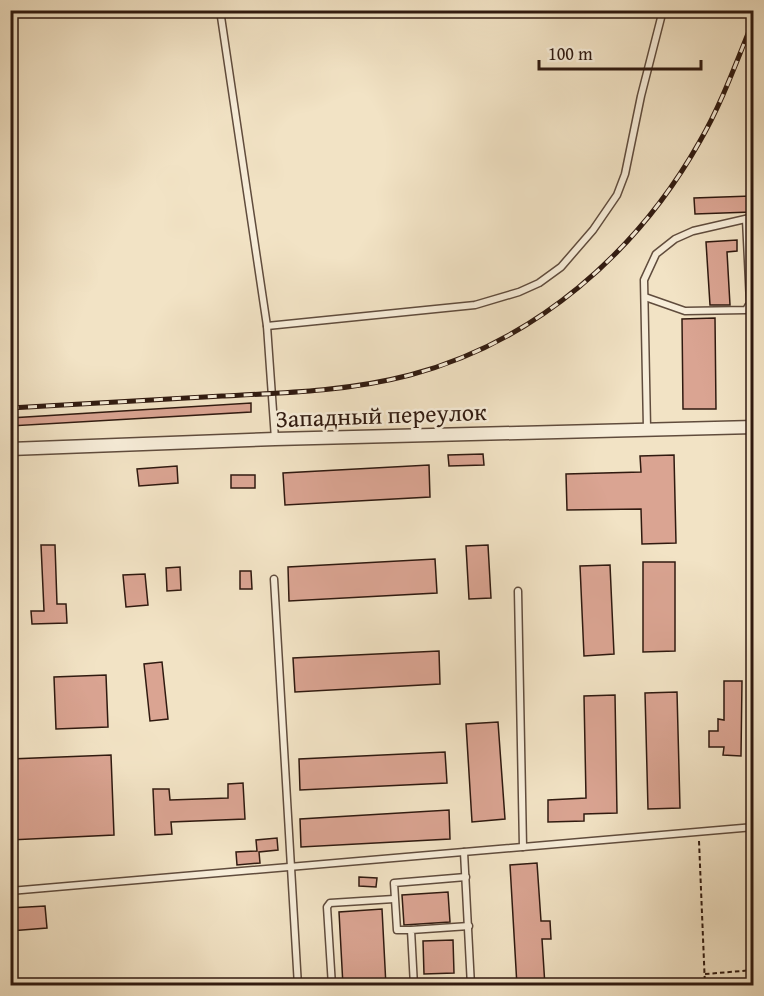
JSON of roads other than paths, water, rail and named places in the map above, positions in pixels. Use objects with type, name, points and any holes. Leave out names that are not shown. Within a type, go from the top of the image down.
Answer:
[{"type":"street","name":"Западный переулок","points":[[10,449],[275,439],[753,427]]},
{"type":"lane","points":[[220,10],[267,326],[275,439]]},
{"type":"lane","points":[[267,326],[475,305],[519,292],[554,273],[593,230],[617,195],[625,174],[641,96],[663,10]]},
{"type":"lane","points":[[647,428],[644,280],[657,254],[675,240],[693,231],[753,217]]},
{"type":"lane","points":[[645,297],[685,311],[746,310],[750,303],[746,219]]},
{"type":"lane","points":[[274,579],[298,986]]},
{"type":"lane","points":[[518,591],[524,847]]},
{"type":"lane","points":[[10,891],[753,827]]},
{"type":"lane","points":[[464,852],[471,986]]},
{"type":"lane","points":[[466,877],[398,881],[393,887],[397,930],[469,926]]},
{"type":"lane","points":[[332,986],[327,907],[330,903],[394,899]]},
{"type":"lane","points":[[411,930],[414,986]]},
{"type":"railway","points":[[10,408],[269,394],[364,385],[410,375],[456,360],[499,340],[540,316],[578,288],[614,256],[646,220],[675,182],[708,127],[754,19]]}]
